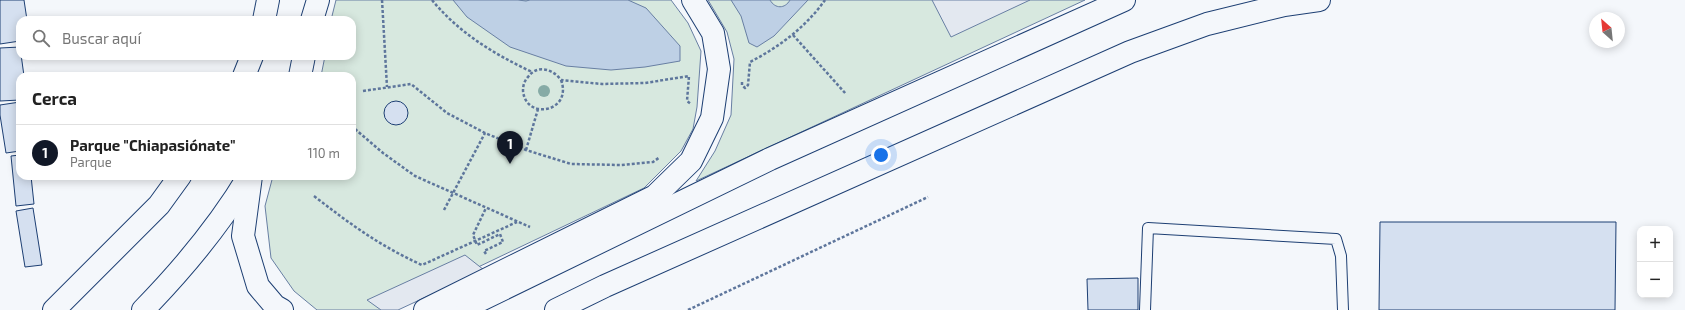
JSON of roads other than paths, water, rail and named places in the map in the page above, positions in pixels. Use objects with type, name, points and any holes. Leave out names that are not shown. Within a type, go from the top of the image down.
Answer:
[{"type":"main road","points":[[265,16],[268,0]]},
{"type":"main road","points":[[313,16],[318,0]]},
{"type":"main road","points":[[425,310],[655,196],[691,161],[712,118],[719,69],[713,32],[693,0]]},
{"type":"main road","points":[[460,310],[770,159],[1124,0]]},
{"type":"main road","points":[[556,310],[612,283],[1130,52],[1207,24],[1284,5],[1319,0]]},
{"type":"main road","points":[[246,72],[250,60]]},
{"type":"main road","points":[[301,72],[303,60]]},
{"type":"main road","points":[[54,310],[159,205],[177,180]]},
{"type":"main road","points":[[143,310],[165,287],[233,203],[247,180]]},
{"type":"main road","points":[[250,180],[243,236],[258,286],[275,306],[282,310]]},
{"type":"lane","points":[[1145,310],[1148,228],[1336,239],[1341,256],[1343,310]]},
{"type":"water","points":[[453,0],[628,0],[646,8],[680,46],[680,61],[645,67],[611,70],[566,66],[510,47],[467,17]]},
{"type":"water","points":[[731,0],[770,0],[772,3],[780,7],[788,3],[790,0],[808,0],[774,36],[757,47],[749,43],[741,16]]},
{"type":"place","name":"Parque \"Chiapasiónate\"","points":[[510,164]]}]
